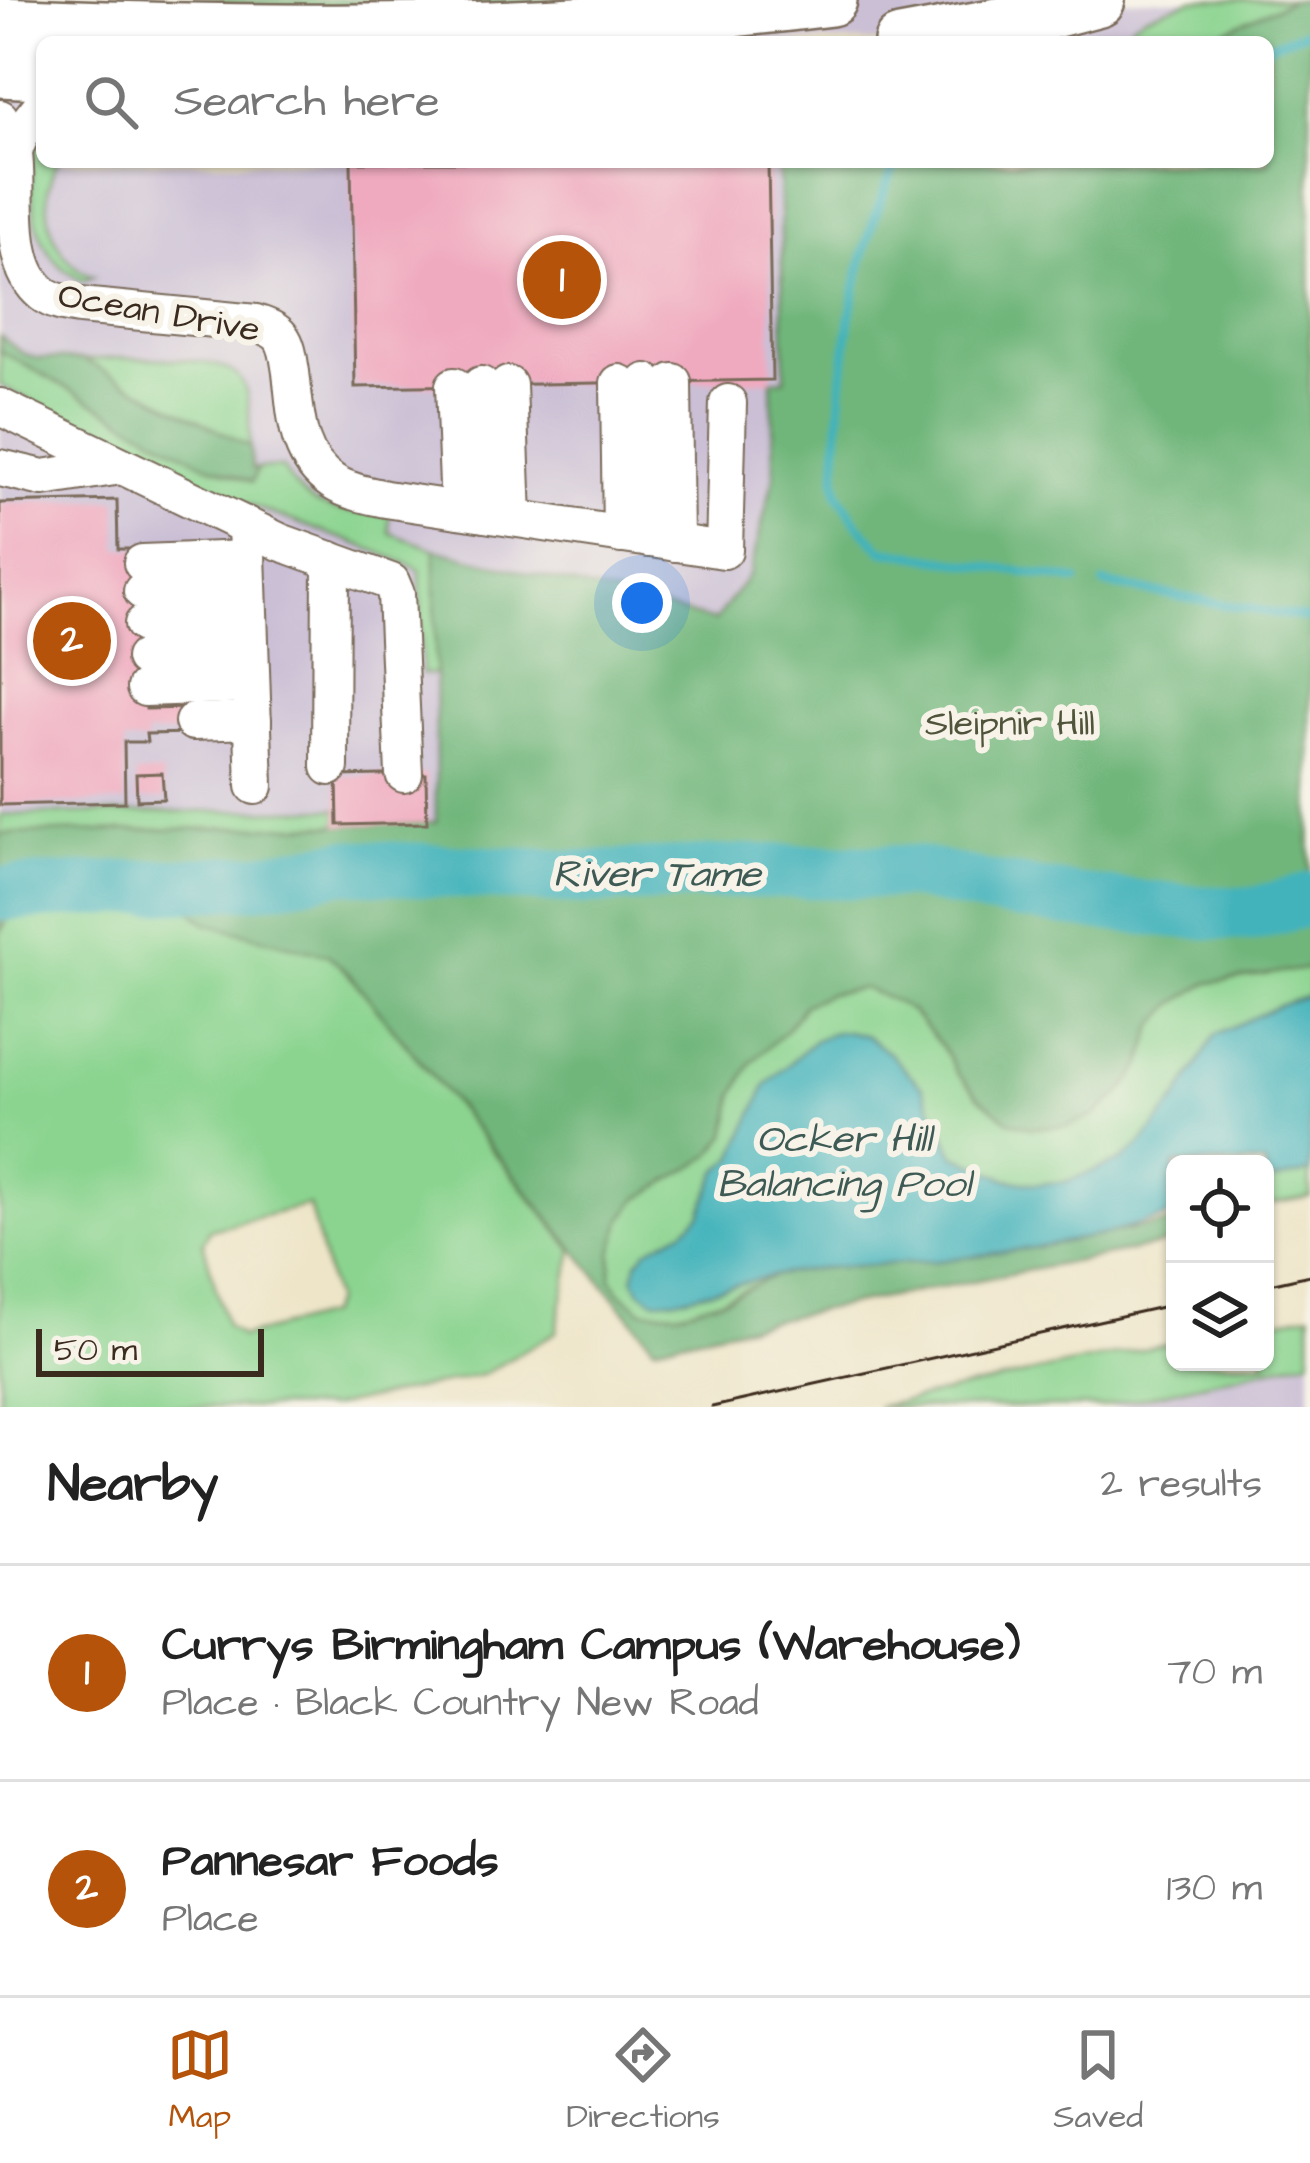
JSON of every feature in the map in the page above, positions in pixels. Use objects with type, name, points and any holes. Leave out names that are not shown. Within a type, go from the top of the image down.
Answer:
[{"type":"highway","points":[[0,23],[345,30],[525,26],[758,10],[831,0]]},
{"type":"highway","points":[[932,36],[1100,0]]},
{"type":"highway","points":[[0,71],[36,73]]},
{"type":"street","name":"Ocean Drive","points":[[36,113],[24,128],[7,134],[20,254],[41,293],[80,306],[270,328],[281,337],[289,356],[298,430],[315,467],[348,490],[486,514]]},
{"type":"street","points":[[648,539],[646,382],[648,539]]},
{"type":"street","points":[[486,514],[481,385],[486,514]]},
{"type":"street","points":[[486,514],[724,550],[728,403]]},
{"type":"street","points":[[0,407],[121,466],[249,621],[255,786]]},
{"type":"street","points":[[0,469],[43,478],[121,466]]},
{"type":"street","points":[[193,722],[249,621],[280,542],[391,582],[397,594],[404,774]]},
{"type":"street","points":[[329,767],[331,560]]},
{"type":"street","points":[[143,625],[249,621]]},
{"type":"street","points":[[143,625],[249,621]]},
{"type":"street","points":[[143,625],[249,621]]},
{"type":"shaded area","points":[[0,0],[1292,0],[1213,36],[36,36],[36,168],[779,168],[785,380],[773,381],[774,477],[750,573],[715,622],[435,549],[437,822],[0,834]]},
{"type":"shaded area","points":[[1310,1313],[1310,1407],[876,1407],[1166,1344],[1166,1371],[1274,1371],[1274,1321]]},
{"type":"green space","points":[[0,0],[691,0],[438,10]]},
{"type":"green space","points":[[1193,0],[1310,0],[1274,36],[1130,36],[1131,25]]},
{"type":"green space","name":"Sleipnir Hill","points":[[1292,0],[1310,0],[1310,968],[1208,983],[1175,1003],[1154,1026],[1141,1067],[1122,1092],[1094,1116],[1067,1126],[1032,1128],[1009,1121],[957,1073],[912,1012],[893,1000],[863,988],[805,1004],[751,1063],[735,1093],[727,1135],[710,1156],[637,1200],[622,1219],[611,1278],[641,1310],[679,1312],[727,1298],[775,1275],[823,1268],[938,1261],[1166,1224],[1166,1244],[654,1346],[348,973],[328,955],[206,923],[163,886],[23,894],[0,932],[0,834],[436,822],[435,549],[715,621],[750,573],[774,477],[772,380],[785,379],[779,168],[1274,168],[1274,36],[1213,36]]},
{"type":"green space","points":[[36,147],[36,168],[55,168],[48,211],[57,244],[78,269],[93,277],[83,281],[50,254],[34,213]]},
{"type":"green space","points":[[0,336],[35,358],[83,360],[250,447],[252,469],[258,468],[252,482],[204,464],[0,351]]},
{"type":"green space","points":[[0,351],[204,464],[252,482],[258,468],[283,468],[315,503],[341,511],[389,514],[390,533],[435,549],[436,674],[422,674],[420,570],[209,488],[0,385]]},
{"type":"green space","points":[[83,360],[203,362],[232,372],[247,395],[250,447]]},
{"type":"green space","points":[[338,809],[338,825],[0,834],[0,815]]},
{"type":"green space","points":[[164,886],[206,923],[328,955],[348,973],[573,1250],[556,1332],[482,1375],[330,1407],[0,1407],[0,932],[23,894]],"holes":[[[309,1205],[334,1301],[327,1315],[241,1337],[226,1325],[203,1242],[210,1229]]]},
{"type":"green space","points":[[895,953],[805,1004],[863,988],[893,1000],[912,1012],[957,1073],[1067,1126],[1094,1116],[1122,1092],[1140,1067],[1154,1026],[1175,1003],[1208,983],[1310,968],[1310,996],[1215,1035],[1178,1098],[1143,1143],[1121,1161],[1065,1182],[1006,1179],[955,1155],[943,1132],[831,1033],[814,1041],[766,1085],[734,1158],[719,1170],[701,1214],[775,1275],[687,1310],[651,1312],[637,1307],[611,1278],[487,1044]]},
{"type":"green space","points":[[1310,1172],[1310,1197],[1274,1203],[1274,1181]]},
{"type":"green space","points":[[1310,1313],[1310,1359],[1274,1367],[1274,1321]]},
{"type":"green space","points":[[1166,1344],[1166,1371],[1258,1371],[1101,1407],[876,1407]]},
{"type":"water","name":"Ocker Hill Balancing Pool","points":[[1310,996],[1310,1172],[1274,1181],[1274,1155],[1166,1155],[1166,1217],[1106,1234],[938,1261],[775,1275],[676,1299],[655,1300],[640,1291],[634,1279],[637,1262],[647,1250],[684,1230],[701,1214],[719,1170],[734,1158],[766,1085],[814,1041],[831,1033],[866,1036],[890,1054],[922,1087],[955,1155],[1006,1179],[1036,1184],[1065,1182],[1121,1161],[1143,1143],[1178,1098],[1215,1035]]},
{"type":"building","points":[[351,168],[768,168],[772,380],[355,387]]},
{"type":"building","points":[[117,500],[118,549],[141,549],[146,709],[193,708],[193,733],[146,734],[147,742],[124,742],[125,802],[0,805],[0,503]]},
{"type":"building","points":[[162,773],[164,799],[137,800],[136,774]]},
{"type":"building","points":[[426,774],[427,823],[338,825],[337,776]]},
{"type":"waterway","points":[[1274,44],[1310,30]]},
{"type":"waterway","points":[[895,168],[868,240],[850,317],[841,395],[838,494],[882,550],[1077,581]]},
{"type":"waterway","points":[[1104,584],[1310,619]]},
{"type":"waterway","name":"River Tame","points":[[0,894],[255,881],[344,866],[587,878],[751,871],[914,872],[1082,902],[1189,912],[1253,914],[1310,899]]},
{"type":"tram line","points":[[1274,1283],[1310,1275]]},
{"type":"tram line","points":[[712,1407],[1166,1306]]},
{"type":"place","name":"Currys Birmingham Campus (Warehouse)","points":[[562,280]]},
{"type":"place","name":"Pannesar Foods","points":[[72,641]]}]
